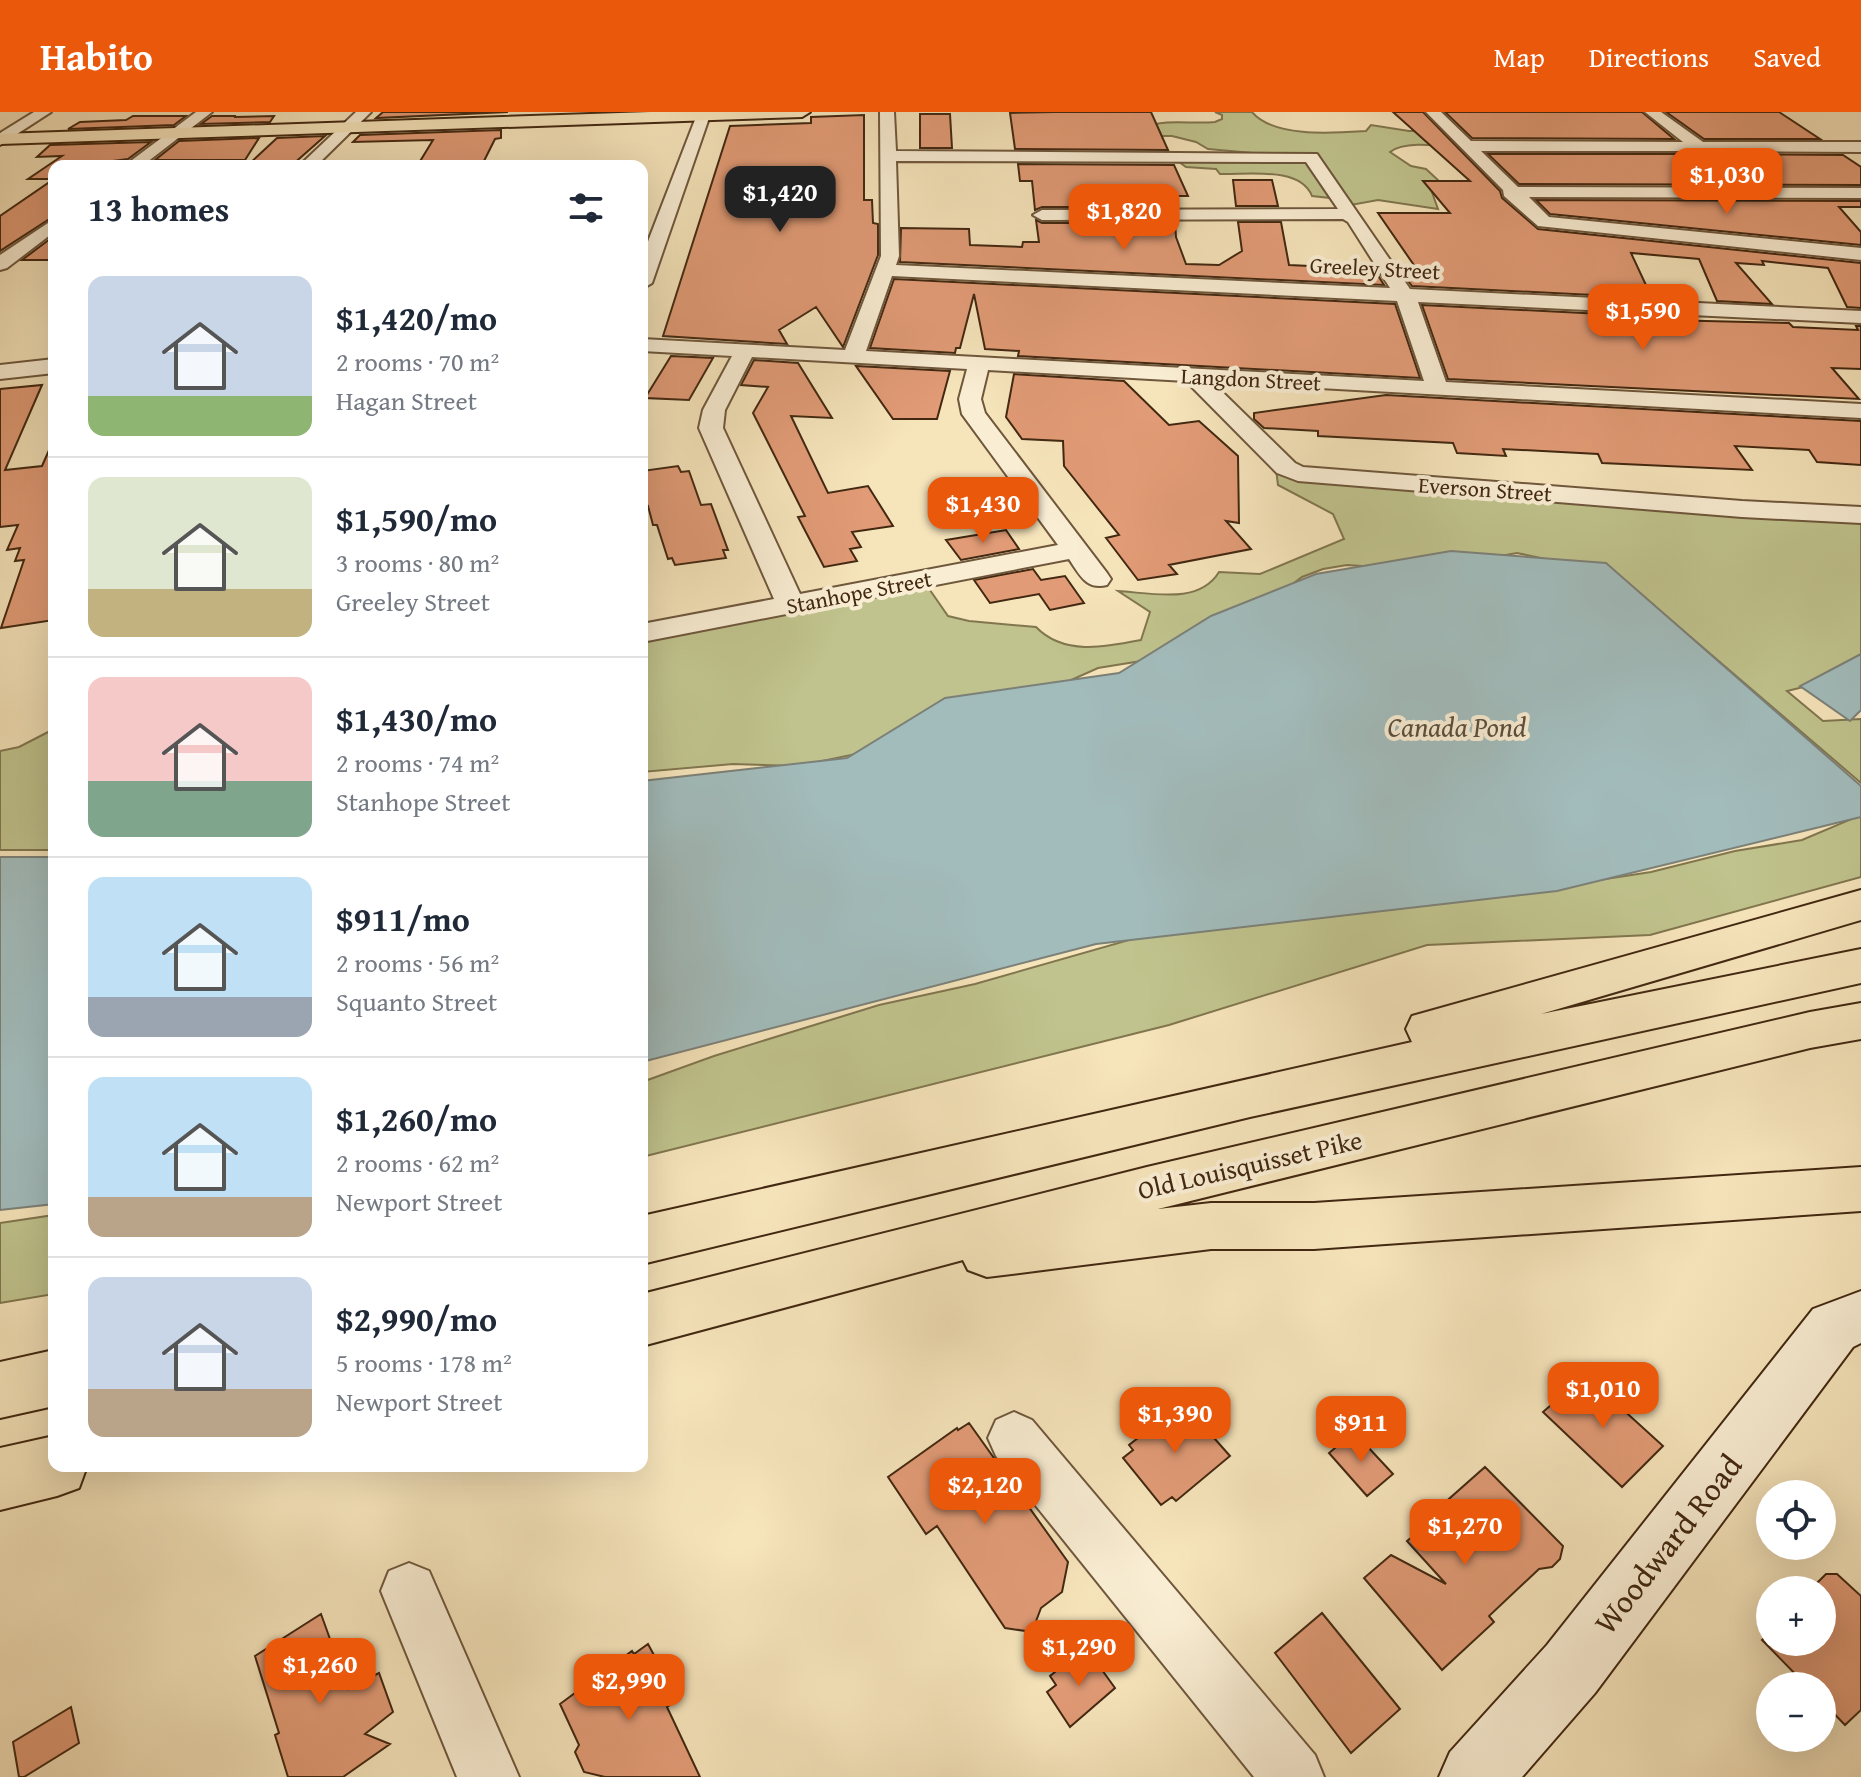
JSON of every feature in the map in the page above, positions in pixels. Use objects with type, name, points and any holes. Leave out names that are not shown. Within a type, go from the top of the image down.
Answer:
[{"type":"main road","points":[[1,139],[178,132],[358,118],[802,112]]},
{"type":"main road","points":[[979,1158],[1861,905]]},
{"type":"main road","points":[[648,1239],[979,1158],[1596,1019],[1861,966]]},
{"type":"main road","name":"Old Louisquisset Pike","points":[[648,1318],[1147,1189],[1810,1030],[1861,1021]]},
{"type":"main road","points":[[865,1262],[1016,1251],[1211,1226],[1314,1226],[1861,1189]]},
{"type":"main road","points":[[0,1390],[48,1379]]},
{"type":"main road","points":[[0,1479],[48,1468]]},
{"type":"street","points":[[1,139],[44,112]]},
{"type":"street","points":[[140,160],[205,112]]},
{"type":"street","points":[[853,357],[886,270],[890,247],[887,112]]},
{"type":"street","points":[[1433,112],[1510,192],[1544,222],[1861,254]]},
{"type":"street","points":[[1652,112],[1721,163]]},
{"type":"street","points":[[648,266],[703,115]]},
{"type":"street","points":[[313,160],[358,118]]},
{"type":"street","points":[[1467,146],[1861,147]]},
{"type":"street","points":[[887,156],[1311,157],[1346,205],[1347,214]]},
{"type":"street","points":[[1743,179],[1779,209]]},
{"type":"street","points":[[1510,192],[1861,193]]},
{"type":"street","points":[[1042,215],[1347,214],[1355,219],[1410,305],[1437,388]]},
{"type":"street","points":[[0,264],[48,228]]},
{"type":"street","points":[[1813,234],[1835,251]]},
{"type":"street","name":"Greeley Street","points":[[886,270],[1861,317]]},
{"type":"street","name":"Langdon Street","points":[[648,345],[1861,411]]},
{"type":"street","points":[[745,351],[714,410],[711,428],[791,605]]},
{"type":"street","points":[[979,363],[970,399],[974,414],[1097,579]]},
{"type":"street","points":[[0,372],[48,367]]},
{"type":"street","name":"Everson Street","points":[[1193,376],[1286,468],[1298,474],[1861,515]]},
{"type":"street","name":"Stanhope Street","points":[[648,632],[1075,550]]},
{"type":"street","name":"Woodward Road","points":[[1475,1777],[1571,1669],[1833,1328],[1861,1317]]},
{"type":"street","points":[[1014,1438],[1293,1777]]},
{"type":"street","points":[[409,1591],[488,1777]]},
{"type":"green space","points":[[1215,112],[1252,112],[1275,126],[1305,132],[1366,131],[1371,125],[1409,131],[1453,131],[1467,148],[1416,145],[1390,152],[1411,166],[1426,169],[1439,181],[1429,184],[1438,209],[1378,200],[1340,207],[1330,198],[1312,196],[1306,186],[1285,176],[1220,174],[1216,169],[1186,167],[1179,162],[1253,153],[1208,149],[1196,142],[1172,136],[1132,136],[1141,129],[1160,123],[1215,122],[1222,119],[1222,115]]},
{"type":"green space","points":[[1275,461],[1311,473],[1861,514],[1861,673],[1787,691],[1823,721],[1861,719],[1861,783],[1637,591],[1599,570],[1517,553],[1421,570],[1347,565],[1323,569],[1302,577],[1271,600],[1141,661],[1098,668],[1013,706],[856,754],[798,766],[733,764],[648,771],[648,632],[923,580],[948,616],[1036,627],[1047,636],[1072,646],[1100,647],[1141,640],[1150,612],[1118,591],[1160,595],[1187,593],[1200,589],[1219,572],[1260,574],[1344,539],[1333,514],[1278,485]]},
{"type":"green space","points":[[48,732],[48,850],[0,850],[0,751],[19,747]]},
{"type":"green space","points":[[1861,815],[1861,877],[1650,935],[1427,945],[1169,1025],[648,1155],[648,1080],[879,1005],[975,984],[1185,924],[1534,890],[1651,872],[1735,851],[1802,840]]},
{"type":"green space","points":[[48,1216],[48,1295],[0,1303],[0,1223]]},
{"type":"water","name":"Canada Pond","points":[[1451,551],[1606,563],[1861,786],[1861,817],[1557,891],[1096,944],[648,1060],[648,780],[847,758],[945,698],[1119,673],[1211,616],[1316,574]]},
{"type":"water","points":[[1861,654],[1861,710],[1850,721],[1800,686]]},
{"type":"water","points":[[0,857],[48,857],[48,1205],[0,1210]]},
{"type":"building","points":[[383,112],[508,112],[376,118]]},
{"type":"building","points":[[1151,112],[1168,150],[1015,149],[1010,113]]},
{"type":"building","points":[[1393,112],[1423,112],[1500,191],[1502,198],[1538,229],[1861,263],[1861,308],[1847,307],[1828,268],[1762,261],[1764,265],[1736,263],[1772,304],[1717,301],[1699,259],[1631,253],[1652,298],[1412,286],[1400,270],[1418,271],[1378,213],[1450,213],[1423,181],[1470,181]]},
{"type":"building","points":[[1445,112],[1642,112],[1674,139],[1472,138]]},
{"type":"building","points":[[1666,112],[1779,112],[1820,139],[1704,139]]},
{"type":"building","points":[[920,114],[950,114],[952,148],[920,148]]},
{"type":"building","points":[[864,115],[864,200],[872,200],[873,223],[878,224],[878,255],[843,347],[816,307],[779,330],[787,344],[663,336],[730,126],[811,123],[811,117]]},
{"type":"building","points":[[133,116],[186,116],[174,125],[68,129],[80,122],[126,120]]},
{"type":"building","points":[[212,116],[274,116],[270,122],[201,124]]},
{"type":"building","points":[[501,130],[501,138],[495,139],[484,160],[421,160],[433,140],[353,142],[360,135]]},
{"type":"building","points":[[325,136],[298,160],[253,160],[277,138]]},
{"type":"building","points":[[259,138],[245,160],[155,160],[179,141]]},
{"type":"building","points":[[151,142],[128,159],[120,160],[37,157],[50,145]]},
{"type":"building","points":[[1488,154],[1694,154],[1704,159],[1714,154],[1843,155],[1861,167],[1861,185],[1519,184]]},
{"type":"building","points":[[1018,164],[1174,165],[1188,196],[1174,196],[1175,207],[1042,207],[1035,210],[1032,181],[1020,181]]},
{"type":"building","points":[[48,165],[48,179],[28,179]]},
{"type":"building","points":[[1233,180],[1272,180],[1278,206],[1236,206]]},
{"type":"building","points":[[48,183],[48,220],[0,251],[0,216]]},
{"type":"building","points":[[1536,200],[1861,201],[1861,207],[1839,207],[1861,232],[1861,245],[1550,214]]},
{"type":"building","points":[[1036,220],[1042,223],[1175,223],[1176,237],[1186,264],[1219,265],[1242,251],[1238,222],[1281,222],[1289,265],[1374,269],[1384,285],[900,262],[901,228],[969,229],[970,245],[1022,247],[1023,242],[1039,242]]},
{"type":"building","points":[[48,240],[48,260],[22,260]]},
{"type":"building","points":[[894,279],[1395,304],[1420,378],[1018,356],[1019,351],[985,349],[974,294],[960,348],[956,348],[955,353],[870,348]]},
{"type":"building","points":[[1422,305],[1661,317],[1663,320],[1789,323],[1793,327],[1858,330],[1856,326],[1861,326],[1861,369],[1832,368],[1859,399],[1448,379]]},
{"type":"building","points":[[671,356],[713,358],[689,400],[648,398]]},
{"type":"building","points":[[754,360],[798,363],[832,418],[791,416],[828,493],[868,486],[893,526],[852,532],[861,547],[850,549],[857,561],[824,567],[798,517],[805,516],[753,413],[768,387],[741,385]]},
{"type":"building","points":[[856,366],[950,371],[937,419],[893,419]]},
{"type":"building","points":[[1014,374],[1124,381],[1169,425],[1199,421],[1238,456],[1239,523],[1226,521],[1251,549],[1169,565],[1177,574],[1138,580],[1106,538],[1119,535],[1064,466],[1063,441],[1022,439],[1006,417]]},
{"type":"building","points":[[42,385],[5,470],[42,466],[48,452],[48,621],[1,628],[24,560],[15,561],[20,548],[7,550],[18,525],[0,527],[0,389]]},
{"type":"building","points":[[1386,395],[1861,421],[1861,465],[1817,462],[1809,450],[1735,446],[1752,470],[1602,463],[1598,454],[1503,449],[1506,456],[1457,453],[1453,443],[1318,436],[1318,431],[1264,428],[1254,419],[1254,413]]},
{"type":"building","points":[[678,466],[681,472],[689,471],[701,505],[711,504],[728,550],[723,550],[726,558],[675,565],[672,558],[668,559],[648,506],[648,470]]},
{"type":"building","points":[[1006,530],[1019,549],[961,560],[946,540]]},
{"type":"building","points":[[1033,569],[1041,580],[1065,576],[1084,603],[1050,610],[1039,594],[990,603],[974,580]]},
{"type":"building","points":[[1585,1375],[1663,1446],[1622,1487],[1543,1412]]},
{"type":"building","points":[[1183,1403],[1230,1456],[1176,1501],[1172,1497],[1161,1505],[1123,1458],[1133,1450],[1129,1445]]},
{"type":"building","points":[[969,1423],[1068,1562],[1062,1592],[1041,1608],[1032,1632],[1005,1628],[937,1526],[926,1534],[888,1477],[957,1428]]},
{"type":"building","points":[[1354,1432],[1393,1474],[1367,1496],[1329,1453]]},
{"type":"building","points":[[1485,1467],[1563,1546],[1560,1559],[1552,1567],[1539,1569],[1489,1616],[1494,1622],[1442,1670],[1364,1578],[1391,1555],[1446,1584],[1407,1541],[1444,1510],[1441,1506]]},
{"type":"building","points":[[1837,1574],[1861,1596],[1861,1710],[1845,1725],[1836,1716],[1836,1672],[1793,1672],[1778,1656],[1836,1656],[1836,1576],[1824,1576]]},
{"type":"building","points":[[1322,1613],[1400,1709],[1351,1753],[1275,1653]]},
{"type":"building","points":[[321,1614],[348,1689],[379,1673],[393,1712],[365,1734],[390,1744],[343,1777],[288,1777],[275,1735],[279,1733],[255,1656]]},
{"type":"building","points":[[648,1644],[678,1700],[667,1707],[700,1777],[605,1777],[584,1772],[575,1752],[579,1745],[560,1704],[632,1651],[634,1654]]},
{"type":"building","points":[[1080,1652],[1086,1660],[1092,1656],[1115,1688],[1070,1727],[1047,1692],[1056,1685],[1050,1676]]},
{"type":"building","points":[[71,1707],[79,1743],[24,1777],[19,1777],[13,1742]]}]
